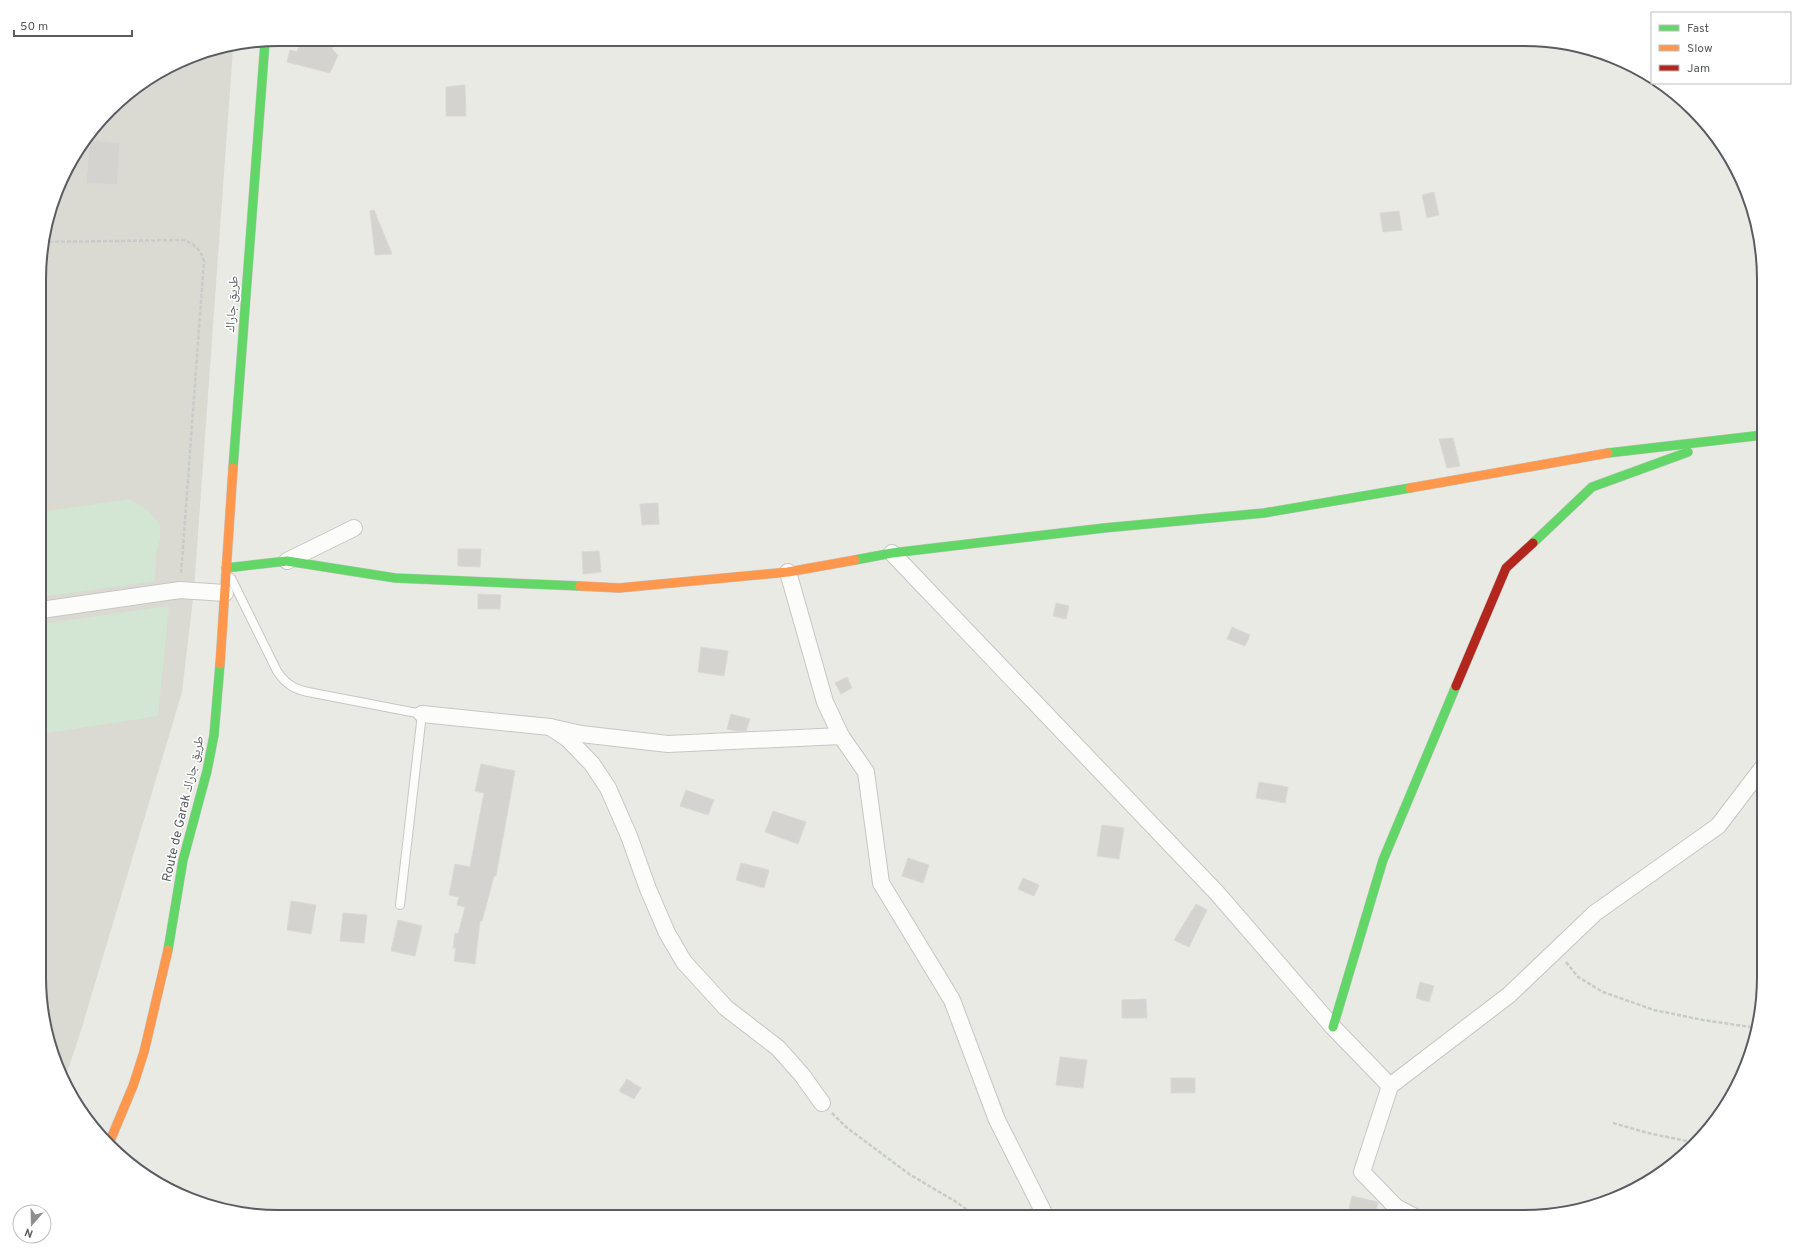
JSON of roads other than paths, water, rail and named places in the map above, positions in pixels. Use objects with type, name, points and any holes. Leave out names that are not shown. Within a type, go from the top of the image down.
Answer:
[{"type":"street","name":"طريق جاراك","points":[[226,568],[265,46]]},
{"type":"street","points":[[226,568],[287,561],[395,578],[619,588],[788,572],[892,553],[1104,528],[1264,513],[1607,453],[1757,436]]},
{"type":"street","points":[[1333,1027],[1383,860],[1506,568],[1592,487],[1722,440]]},
{"type":"street","points":[[287,561],[354,528]]},
{"type":"street","points":[[892,553],[1217,893],[1333,1027],[1390,1086]]},
{"type":"street","name":"Route de Garak طريق جاراك","points":[[111,1139],[144,1052],[171,939],[183,860],[207,771],[218,704],[226,568]]},
{"type":"street","points":[[788,572],[825,702],[841,736],[866,772],[881,883],[952,1000],[997,1120],[1042,1210]]},
{"type":"street","points":[[46,609],[180,590],[225,593]]},
{"type":"street","points":[[422,714],[550,727],[581,734],[668,744],[841,736]]},
{"type":"street","points":[[550,727],[568,739],[592,764],[608,788],[629,836],[648,888],[667,933],[684,962],[726,1008],[778,1048],[802,1075],[822,1103]]},
{"type":"street","points":[[1402,1210],[1396,1207],[1362,1172],[1390,1086],[1509,995],[1595,913],[1718,826],[1757,776]]},
{"type":"lane","points":[[226,568],[277,671],[282,679],[290,686],[298,690],[422,714],[400,905]]}]
